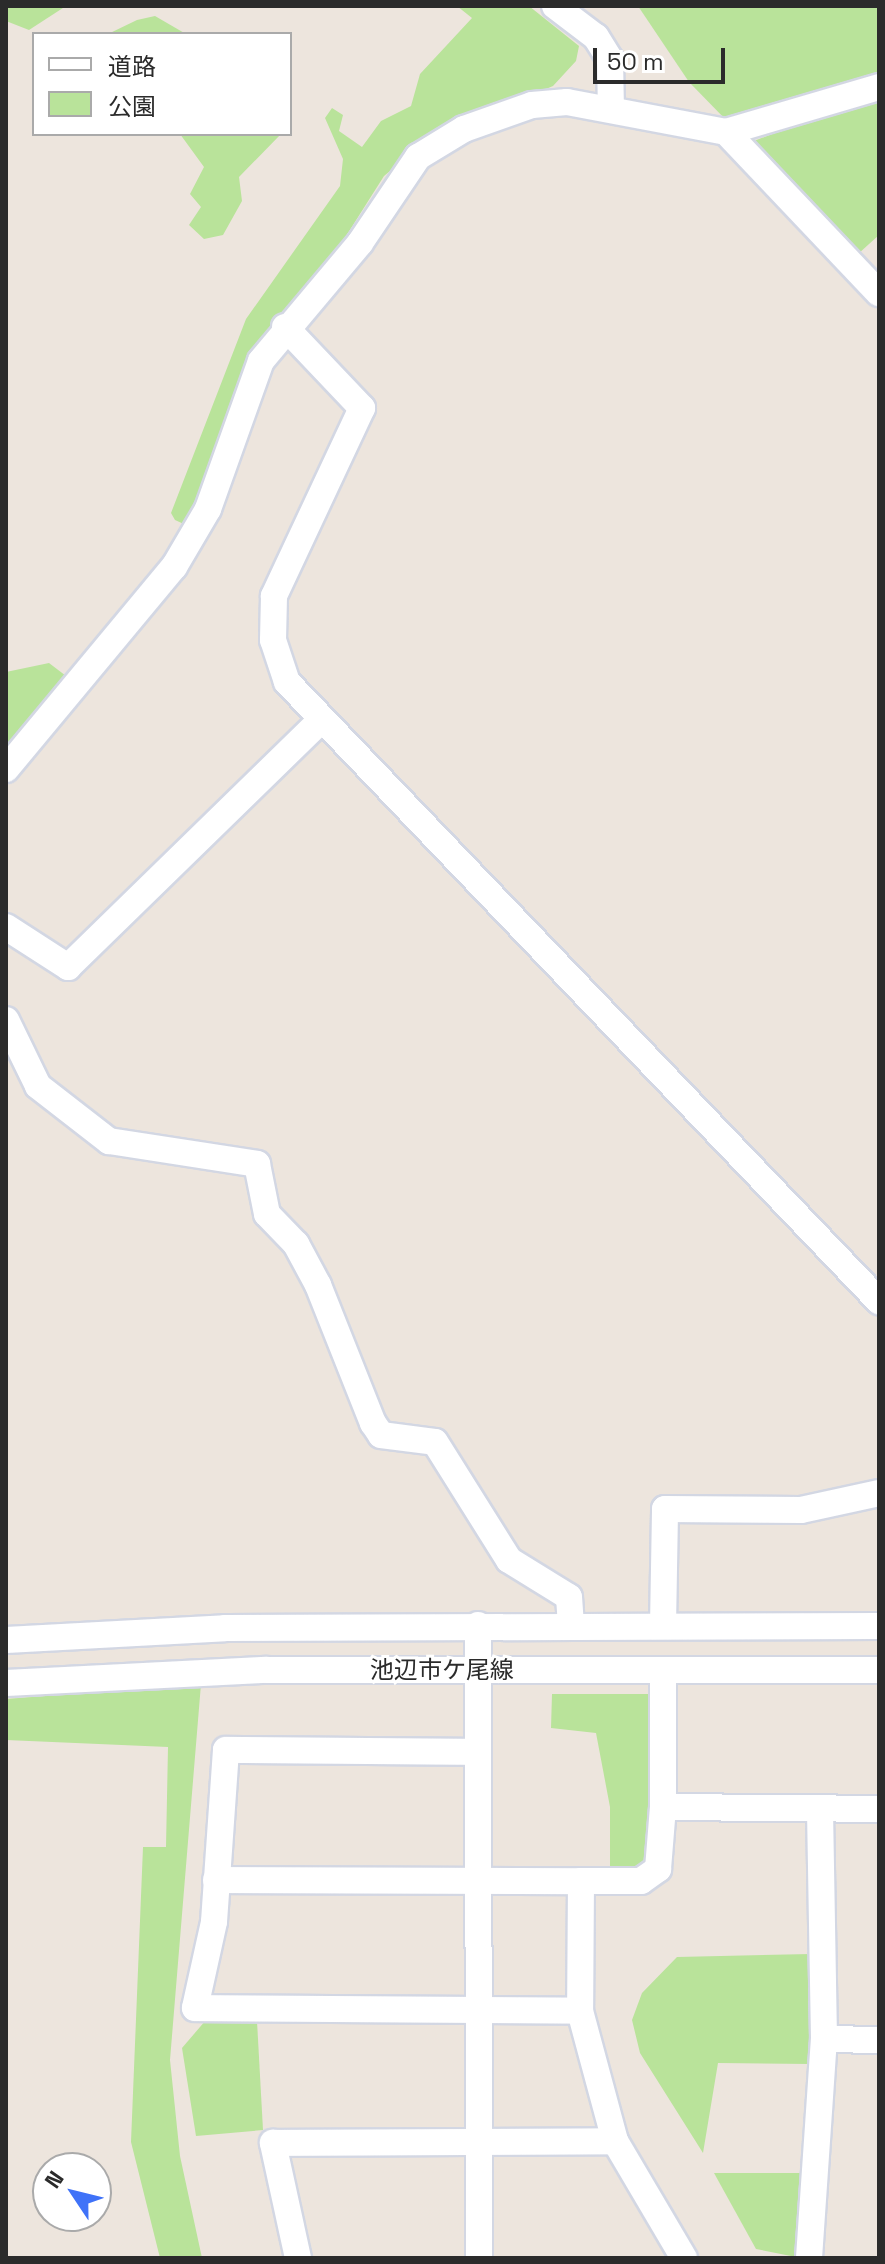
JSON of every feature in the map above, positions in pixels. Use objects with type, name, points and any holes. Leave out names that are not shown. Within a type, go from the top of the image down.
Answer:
[{"type":"street","points":[[555,6],[596,37],[610,59],[611,109]]},
{"type":"street","points":[[6,769],[174,567],[208,509],[261,361],[285,327],[360,243],[418,157],[464,129],[532,105],[611,109],[726,132],[879,87]]},
{"type":"street","points":[[726,132],[879,293]]},
{"type":"street","points":[[285,327],[362,408],[291,547],[274,596],[273,640],[287,682],[319,722],[879,1301]]},
{"type":"street","points":[[6,927],[68,967],[319,722]]},
{"type":"street","points":[[6,1020],[38,1086],[109,1141],[257,1164],[267,1214],[296,1244],[318,1285],[373,1423],[381,1435],[435,1442],[509,1560],[569,1597],[571,1626]]},
{"type":"street","points":[[663,1626],[665,1509],[801,1510],[879,1493]]},
{"type":"street","points":[[478,1625],[479,2258]]},
{"type":"street","name":"池辺市ケ尾線","points":[[6,1640],[478,1625],[879,1626]]},
{"type":"street","name":"池辺市ケ尾線","points":[[6,1683],[267,1670],[879,1670]]},
{"type":"street","points":[[216,1880],[641,1881],[658,1869],[663,1807],[663,1670]]},
{"type":"street","points":[[477,1752],[226,1750],[216,1880],[195,2008],[580,2011]]},
{"type":"street","points":[[663,1807],[879,1809]]},
{"type":"street","points":[[809,2258],[824,2039],[820,1809]]},
{"type":"street","points":[[581,1881],[580,2011],[615,2141],[684,2258]]},
{"type":"street","points":[[824,2039],[879,2040]]},
{"type":"street","points":[[298,2258],[273,2143],[479,2139],[615,2141]]},
{"type":"green space","points":[[6,6],[66,6],[29,30],[6,21]]},
{"type":"green space","points":[[457,6],[529,6],[579,46],[576,61],[553,86],[428,139],[384,176],[341,244],[261,339],[196,508],[186,525],[175,520],[171,513],[246,319],[340,186],[343,159],[325,118],[332,108],[343,115],[339,131],[362,147],[381,121],[411,106],[420,74],[472,18]]},
{"type":"green space","points":[[638,6],[879,6],[879,81],[728,122],[689,82]]},
{"type":"green space","points":[[155,16],[183,32],[112,32],[137,20]]},
{"type":"green space","points":[[879,92],[879,235],[858,254],[749,143]]},
{"type":"green space","points":[[181,136],[279,136],[239,177],[242,201],[223,235],[204,239],[189,225],[201,207],[190,194],[204,167]]},
{"type":"green space","points":[[49,663],[70,679],[6,752],[6,672]]},
{"type":"green space","points":[[201,1684],[170,2060],[180,2156],[202,2258],[160,2258],[131,2142],[143,1847],[166,1847],[168,1747],[6,1740],[6,1699]]},
{"type":"green space","points":[[552,1694],[653,1694],[652,1865],[643,1874],[610,1871],[610,1807],[596,1733],[551,1728]]},
{"type":"green space","points":[[811,1954],[810,2064],[718,2063],[703,2153],[640,2053],[632,2020],[642,1993],[677,1957]]},
{"type":"green space","points":[[206,2020],[257,2021],[263,2130],[196,2136],[182,2048]]},
{"type":"green space","points":[[714,2173],[808,2173],[801,2258],[756,2249]]}]
